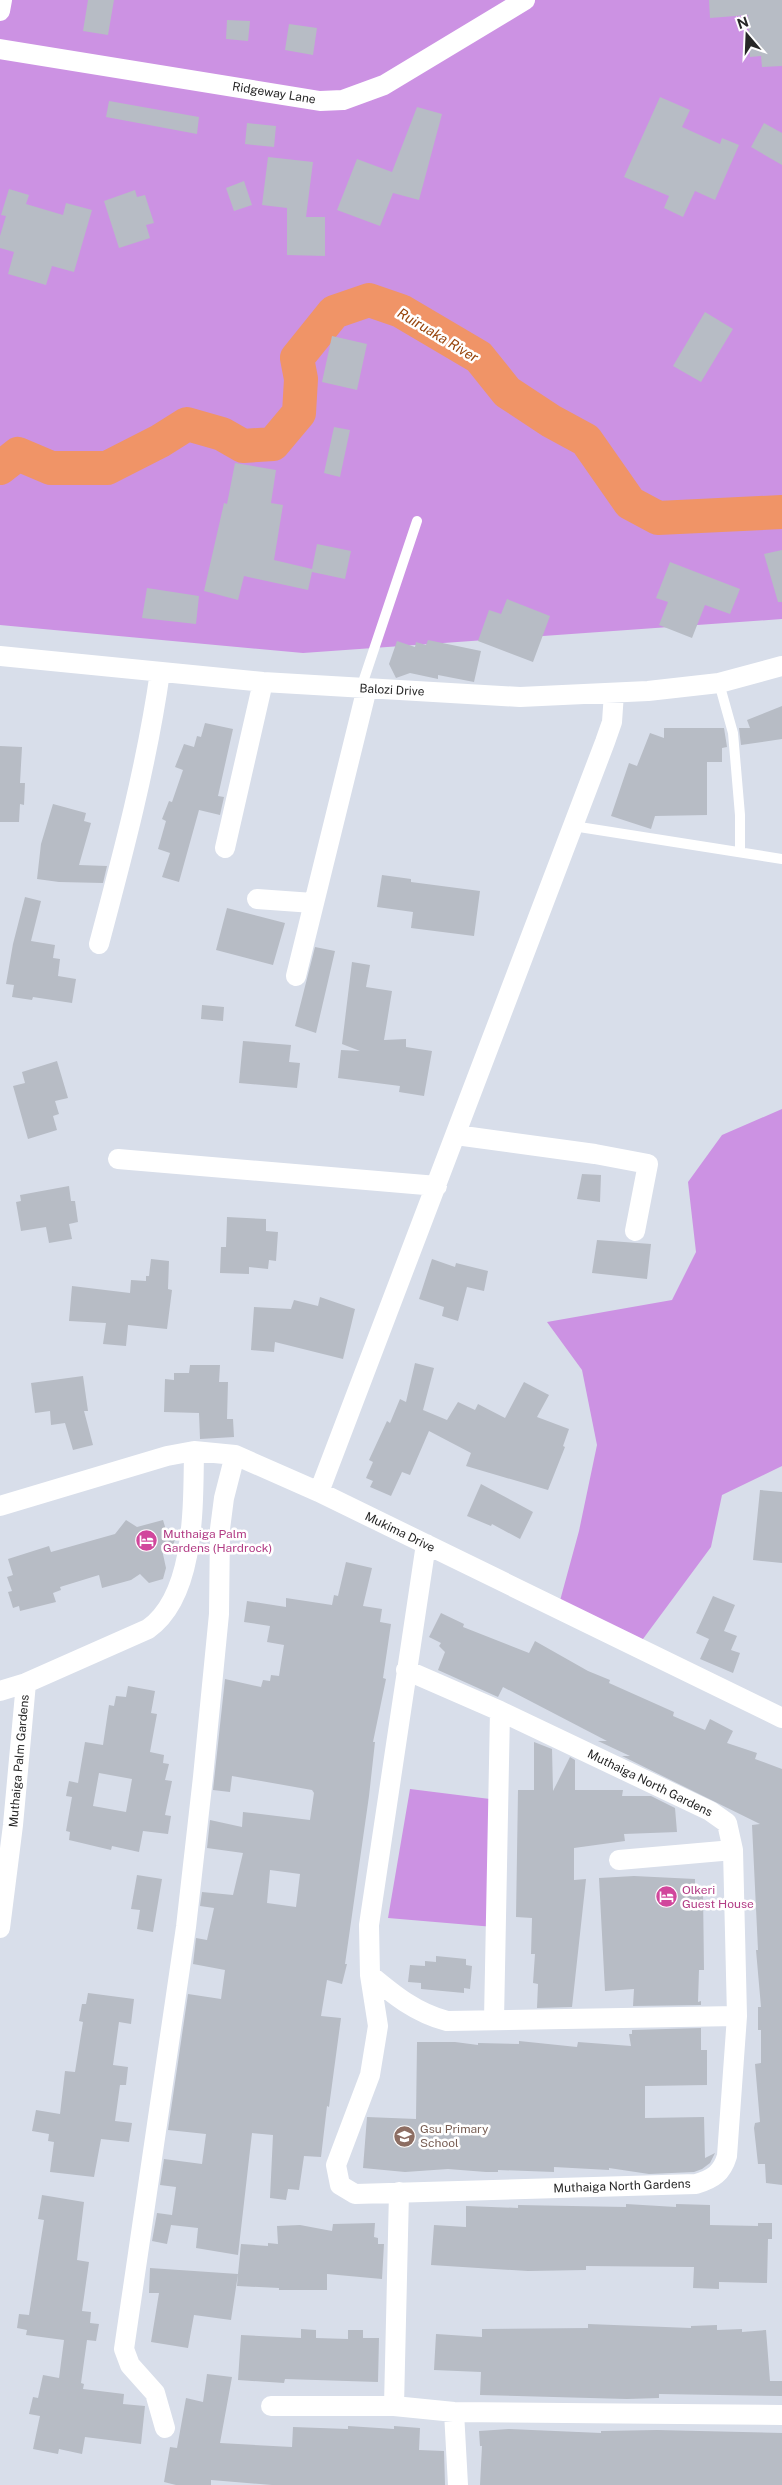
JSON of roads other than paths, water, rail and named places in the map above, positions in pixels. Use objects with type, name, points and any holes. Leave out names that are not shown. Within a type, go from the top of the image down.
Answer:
[{"type":"street","points":[[0,11],[2,0]]},
{"type":"street","name":"Ridgeway Lane","points":[[0,49],[320,101],[343,100],[384,85],[525,0]]},
{"type":"street","name":"Balozi Drive","points":[[0,656],[263,682],[520,697],[614,693],[719,684],[782,666]]},
{"type":"street","points":[[99,944],[152,732],[160,672]]},
{"type":"street","points":[[225,848],[263,682]]},
{"type":"street","points":[[296,976],[364,688]]},
{"type":"street","points":[[319,1492],[612,722],[614,693]]},
{"type":"street","points":[[257,899],[313,903]]},
{"type":"street","points":[[456,1135],[595,1154],[648,1164],[635,1231]]},
{"type":"street","points":[[118,1159],[437,1186]]},
{"type":"street","name":"Mukima Drive","points":[[0,1506],[146,1462],[194,1451],[235,1455],[319,1492],[782,1718]]},
{"type":"street","name":"Muthaiga Palm Gardens","points":[[0,1691],[26,1682],[148,1630],[161,1620],[170,1606],[188,1555],[192,1520],[194,1451]]},
{"type":"street","points":[[165,2428],[155,2393],[130,2365],[124,2349],[186,1927],[219,1614],[220,1529],[224,1498],[235,1455]]},
{"type":"street","name":"Muthaiga North Gardens","points":[[406,1670],[500,1711],[710,1811],[727,1823],[733,1850],[737,2016],[727,2156],[719,2174],[708,2181],[696,2184],[355,2194],[340,2185],[336,2165],[370,2075],[378,2026],[370,1975],[369,1925],[406,1670],[426,1544]]},
{"type":"street","name":"Muthaiga Palm Gardens","points":[[0,1928],[13,1824],[26,1682]]},
{"type":"street","points":[[494,2020],[500,1711]]},
{"type":"street","points":[[619,1860],[733,1850]]},
{"type":"street","points":[[370,1975],[396,1997],[427,2015],[447,2021],[737,2016]]},
{"type":"street","points":[[394,2406],[399,2192]]},
{"type":"street","points":[[271,2406],[394,2406],[454,2412],[782,2415]]},
{"type":"street","points":[[454,2412],[458,2485]]},
{"type":"lane","points":[[364,688],[417,520]]},
{"type":"lane","points":[[719,684],[733,733],[740,815],[740,852]]},
{"type":"lane","points":[[573,826],[782,859]]},
{"type":"waterway","name":"Ruiruaka River","points":[[0,468],[18,454],[51,468],[107,468],[160,441],[187,424],[222,434],[243,446],[273,444],[299,413],[301,379],[297,358],[334,312],[369,300],[401,311],[479,357],[507,392],[551,421],[586,440],[630,503],[658,518],[782,512]]},
{"type":"place","name":"Muthaiga Palm Gardens (Hardrock)","points":[[147,1541]]},
{"type":"place","name":"Olkeri Guest House","points":[[666,1897]]},
{"type":"place","name":"Gsu Primary School","points":[[404,2136]]}]
